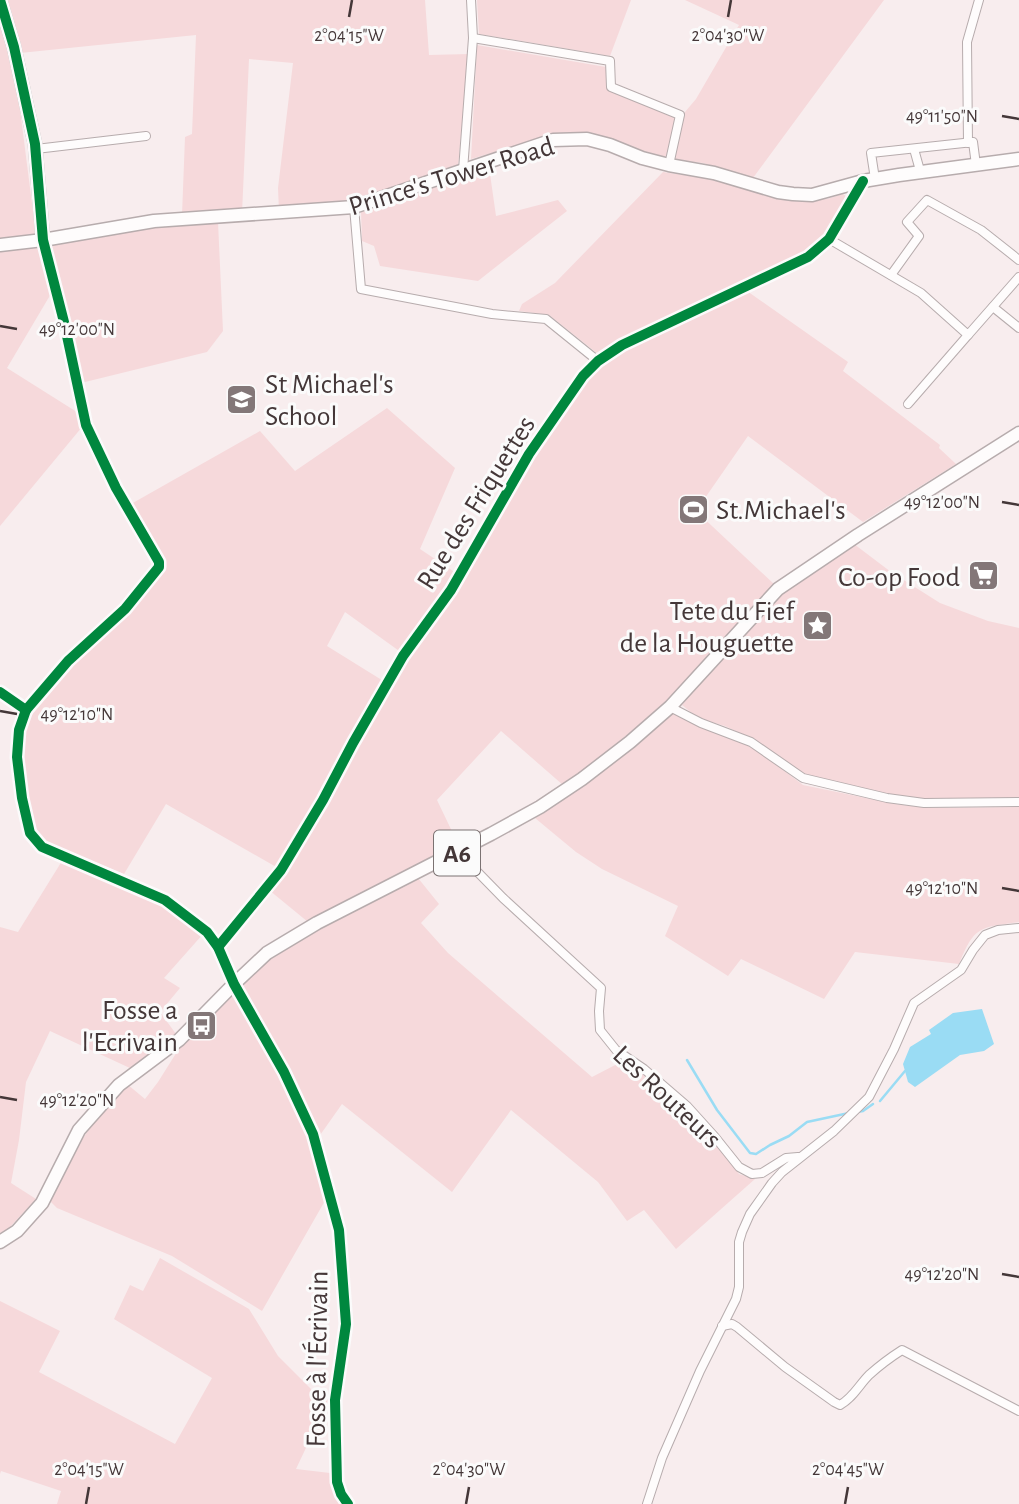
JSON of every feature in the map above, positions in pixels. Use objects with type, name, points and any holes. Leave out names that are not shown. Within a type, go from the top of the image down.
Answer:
[{"type":"main road","points":[[0,0],[14,47],[36,149],[43,240]]},
{"type":"main road","name":"Prince's Tower Road","points":[[0,245],[154,221],[355,207],[553,140],[587,139],[669,165],[714,173],[778,192],[812,195],[869,180],[1019,159]]},
{"type":"main road","name":"A6","points":[[0,1242],[17,1231],[42,1203],[79,1130],[118,1085],[193,1027],[234,984],[268,954],[317,923],[540,807],[582,779],[670,707],[778,589],[858,534],[1019,433]]},
{"type":"street","points":[[463,170],[474,38],[471,0]]},
{"type":"street","points":[[968,143],[967,42],[979,0]]},
{"type":"street","points":[[474,38],[610,61],[611,87],[680,115],[669,165]]},
{"type":"street","points":[[36,149],[146,136]]},
{"type":"street","points":[[869,180],[871,153],[973,142],[976,165]]},
{"type":"street","points":[[915,149],[919,167]]},
{"type":"street","name":"Rue des Friquettes","points":[[218,947],[281,870],[403,656],[451,590],[528,454],[583,376],[598,361],[622,345],[808,257],[829,239],[869,180]]},
{"type":"street","points":[[891,275],[919,236],[907,222],[927,200],[981,230],[1019,260]]},
{"type":"street","points":[[355,207],[361,289],[492,314],[546,318],[598,361]]},
{"type":"street","points":[[829,239],[920,293],[968,335]]},
{"type":"street","points":[[43,240],[86,425],[116,488],[159,562],[159,568],[125,609],[68,661],[26,710],[19,730],[17,757],[30,833],[42,847],[165,901],[206,932],[218,947]]},
{"type":"street","points":[[908,404],[1019,277]]},
{"type":"street","points":[[993,307],[1019,328]]},
{"type":"street","points":[[0,692],[26,710]]},
{"type":"street","points":[[670,707],[701,723],[751,741],[803,778],[887,798],[924,803],[1019,802]]},
{"type":"street","name":"Les Routeurs","points":[[458,852],[503,898],[601,988],[598,1011],[600,1030],[616,1050],[644,1069],[687,1106],[739,1167],[751,1174],[762,1173],[786,1158],[798,1157]]},
{"type":"street","points":[[647,1504],[662,1458],[736,1299],[739,1287],[739,1242],[750,1214],[782,1171],[869,1097],[914,1003],[961,970],[985,935],[998,930],[1019,928]]},
{"type":"street","name":"Fosse à l'Écrivain","points":[[218,947],[234,984],[284,1072],[313,1134],[339,1230],[346,1324],[335,1399],[337,1482],[348,1504]]},
{"type":"street","points":[[722,1326],[732,1324],[737,1327],[785,1367],[841,1405],[848,1401],[869,1376],[902,1350],[1019,1411]]},
{"type":"shaded area","points":[[4,0],[425,0],[429,55],[469,54],[458,166],[351,202],[279,211],[278,188],[293,63],[249,59],[242,213],[182,215],[185,137],[192,134],[196,35],[20,53]]},
{"type":"shaded area","points":[[477,0],[631,0],[610,56],[479,34]]},
{"type":"shaded area","points":[[685,0],[884,0],[753,178],[703,163],[676,160],[674,156],[685,112],[696,99],[739,25]]},
{"type":"shaded area","points":[[0,19],[15,70],[36,235],[0,238]]},
{"type":"shaded area","points":[[477,45],[606,67],[609,91],[677,117],[669,154],[662,158],[587,134],[560,133],[471,159]]},
{"type":"shaded area","points":[[489,167],[496,216],[558,200],[567,211],[478,281],[380,266],[374,246],[362,241],[361,211]]},
{"type":"shaded area","points":[[663,172],[725,181],[800,200],[827,199],[843,194],[847,197],[822,239],[806,253],[598,354],[549,315],[519,311],[522,304],[555,283]]},
{"type":"shaded area","points":[[218,222],[223,331],[207,352],[81,383],[47,244],[154,225]]},
{"type":"shaded area","points":[[39,247],[52,292],[7,368],[80,414],[82,427],[0,526],[0,251]]},
{"type":"shaded area","points":[[747,291],[848,362],[843,371],[940,445],[939,448],[956,464],[863,522],[748,436],[696,511],[775,585],[666,703],[563,785],[501,731],[437,800],[459,846],[308,922],[269,890],[394,677],[417,642],[454,595],[531,454],[595,366]]},
{"type":"shaded area","points":[[387,408],[455,468],[420,549],[456,573],[402,653],[345,612],[327,646],[385,682],[278,868],[166,804],[124,874],[38,839],[31,819],[21,767],[24,731],[30,714],[70,665],[111,630],[161,571],[165,562],[131,504],[260,431],[295,471]]},
{"type":"shaded area","points":[[854,544],[891,572],[940,603],[988,621],[1019,628],[1019,798],[923,799],[889,795],[808,776],[752,739],[725,726],[698,718],[682,705],[776,596]]},
{"type":"shaded area","points":[[675,714],[758,751],[803,785],[928,808],[1019,807],[1019,922],[987,927],[974,935],[959,964],[855,952],[824,999],[741,959],[728,976],[665,936],[678,906],[602,869],[576,852],[535,818],[667,715]]},
{"type":"shaded area","points":[[62,861],[161,902],[203,934],[164,978],[180,988],[160,1012],[176,1034],[132,1069],[50,1031],[26,1082],[11,1183],[36,1199],[8,1229],[0,1233],[0,927],[18,932]]},
{"type":"shaded area","points":[[418,878],[439,904],[421,923],[448,953],[592,1077],[621,1062],[635,1066],[684,1109],[739,1174],[755,1179],[676,1249],[644,1210],[627,1221],[598,1182],[511,1110],[452,1192],[342,1104],[318,1138],[272,1040],[238,986],[275,953]]},
{"type":"shaded area","points":[[230,997],[237,997],[275,1060],[309,1135],[326,1199],[262,1311],[172,1256],[57,1208],[50,1201],[74,1151],[104,1108],[127,1084],[145,1099],[180,1047]]},
{"type":"shaded area","points":[[160,1258],[249,1309],[278,1356],[316,1394],[329,1399],[296,1469],[330,1473],[332,1486],[341,1504],[57,1504],[61,1491],[1,1471],[0,1474],[0,1301],[60,1331],[39,1372],[175,1444],[212,1378],[114,1319],[130,1285],[143,1291]]},
{"type":"water","points":[[982,1009],[994,1044],[984,1051],[960,1055],[915,1087],[908,1082],[903,1064],[910,1047],[931,1034],[929,1030],[953,1013]]},
{"type":"waterway","points":[[687,1060],[717,1110],[750,1153],[756,1154],[789,1136],[807,1122],[849,1113]]},
{"type":"waterway","points":[[880,1101],[905,1071]]},
{"type":"waterway","points":[[857,1112],[873,1104]]},
{"type":"cycle path","points":[[0,0],[14,47],[35,144],[43,240],[86,425],[116,488],[159,562],[159,567],[125,609],[68,661],[26,710]]},
{"type":"cycle path","points":[[218,947],[281,870],[403,656],[451,590],[529,454],[583,376],[598,361],[622,345],[808,257],[829,239],[863,181]]},
{"type":"cycle path","points":[[0,692],[26,710],[19,730],[17,757],[30,833],[42,847],[165,900],[207,932],[218,947],[234,984],[284,1072],[313,1134],[339,1230],[346,1324],[335,1400],[337,1482],[348,1504]]},
{"type":"place","name":"St Michael's School","points":[[242,399]]},
{"type":"place","name":"St.Michael's","points":[[693,509]]},
{"type":"place","name":"Co-op Food","points":[[983,576]]},
{"type":"place","name":"Tete du Fief de la Houguette","points":[[817,626]]},
{"type":"place","name":"Fosse a l'Ecrivain","points":[[201,1025]]}]
